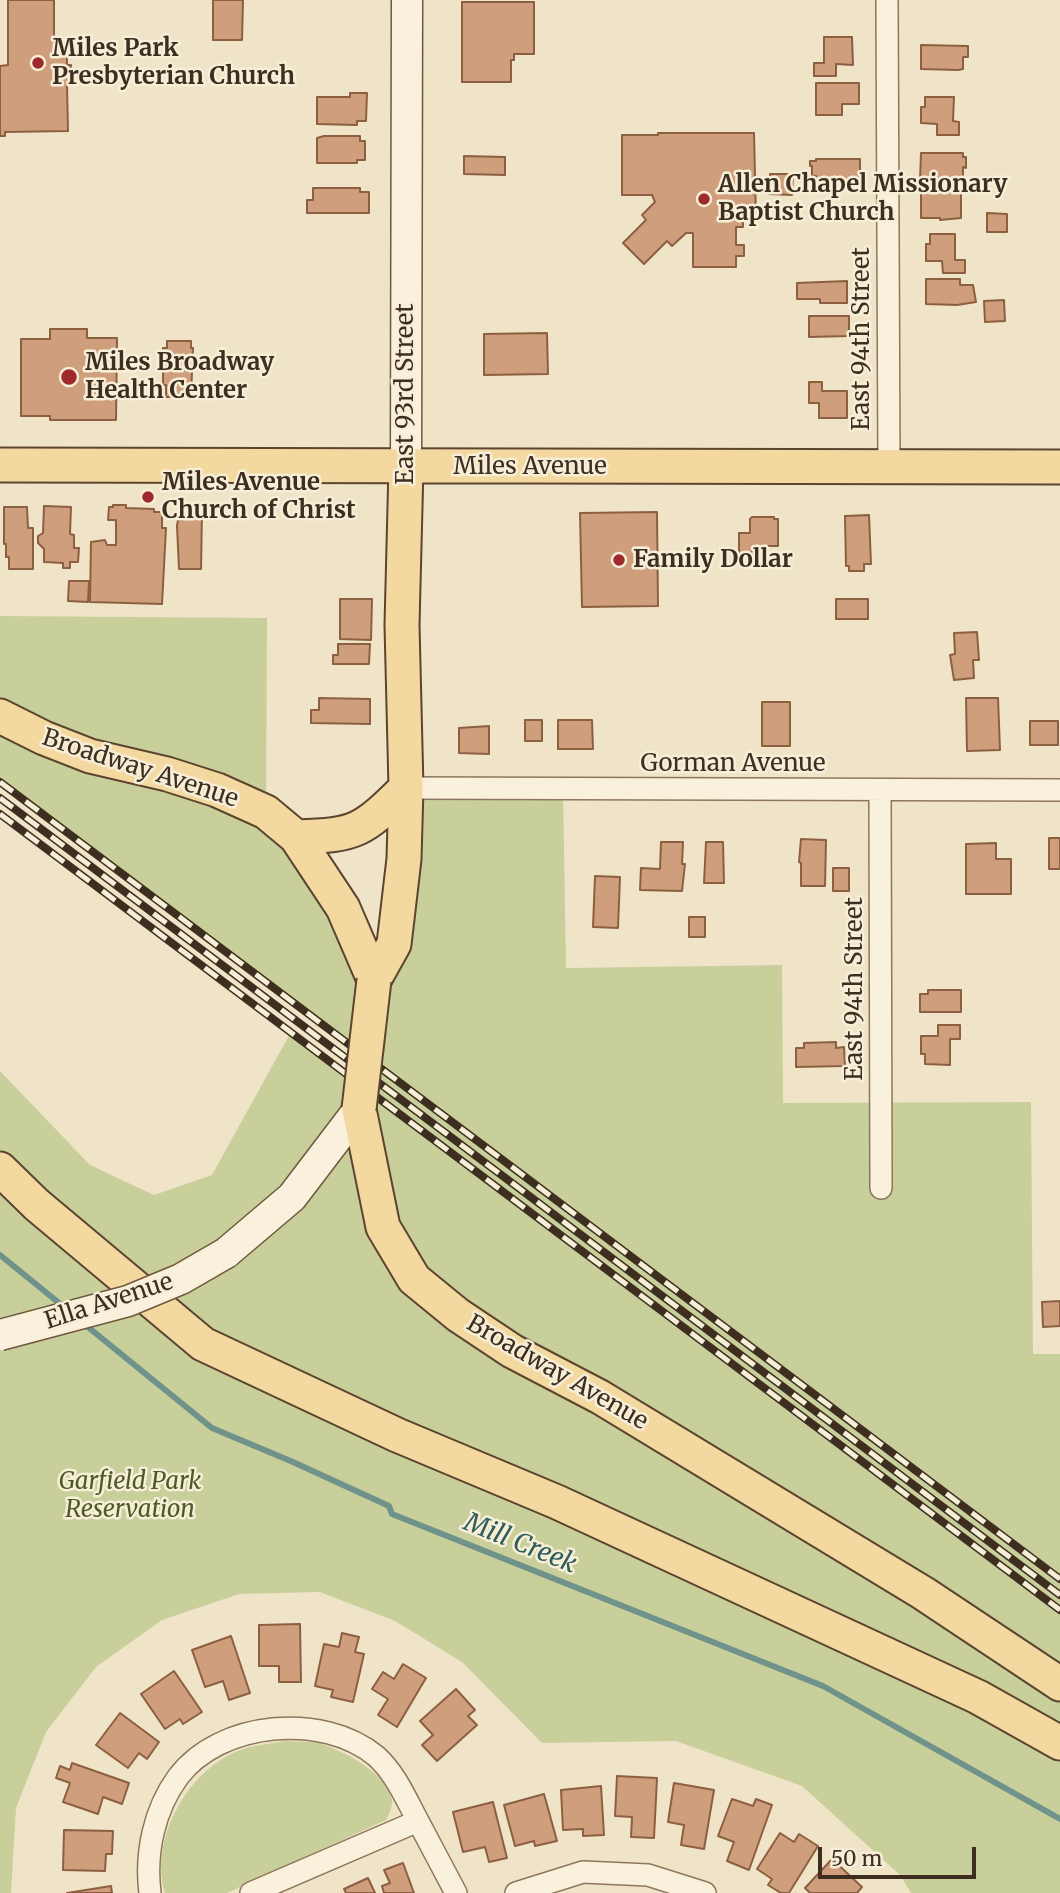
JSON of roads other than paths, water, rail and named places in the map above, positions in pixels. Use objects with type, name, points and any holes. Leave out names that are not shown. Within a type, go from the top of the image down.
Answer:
[{"type":"main road","name":"East 93rd Street","points":[[374,980],[394,944],[404,859],[406,788],[402,625],[406,467],[407,0]]},
{"type":"main road","name":"Miles Avenue","points":[[0,465],[1060,467]]},
{"type":"main road","name":"Broadway Avenue","points":[[0,716],[44,738],[90,756],[167,774],[217,790],[265,812],[296,836],[343,908],[374,980],[359,1109],[383,1227],[414,1279],[458,1315],[512,1351],[600,1397],[923,1593],[1060,1684]]},
{"type":"main road","points":[[296,836],[334,835],[356,830],[372,821],[406,788]]},
{"type":"main road","name":"Ella Avenue","points":[[0,1335],[128,1301],[181,1279],[226,1253],[292,1197],[359,1109]]},
{"type":"main road","points":[[0,1169],[37,1205],[203,1344],[397,1435],[557,1502],[891,1657],[978,1698],[1060,1743]]},
{"type":"street","name":"East 94th Street","points":[[887,0],[889,467]]},
{"type":"street","name":"Gorman Avenue","points":[[406,788],[1060,790]]},
{"type":"street","name":"East 94th Street","points":[[880,790],[881,1188]]},
{"type":"street","points":[[150,1893],[148,1872],[151,1839],[160,1809],[179,1776],[203,1755],[227,1742],[256,1731],[287,1728],[319,1730],[348,1738],[376,1757],[400,1784],[456,1893]]},
{"type":"street","points":[[251,1893],[418,1821]]},
{"type":"street","points":[[516,1893],[583,1872],[648,1875],[705,1893]]},
{"type":"waterway","name":"Mill Creek","points":[[0,1255],[64,1307]]},
{"type":"waterway","name":"Mill Creek","points":[[83,1323],[212,1428],[389,1506],[392,1514],[823,1686],[1060,1819]]},
{"type":"railway","points":[[0,782],[1060,1579]]},
{"type":"railway","points":[[0,798],[1060,1595]]},
{"type":"railway","points":[[0,814],[1060,1610]]},
{"type":"place","name":"Miles Park Presbyterian Church","points":[[38,63]]},
{"type":"place","name":"Allen Chapel Missionary Baptist Church","points":[[704,199]]},
{"type":"place","name":"Miles Broadway Health Center","points":[[69,377]]},
{"type":"place","name":"Miles Avenue Church of Christ","points":[[148,497]]},
{"type":"place","name":"Family Dollar","points":[[619,560]]},
{"type":"park label","name":"Garfield Park Reservation","points":[[130,1496]]}]
